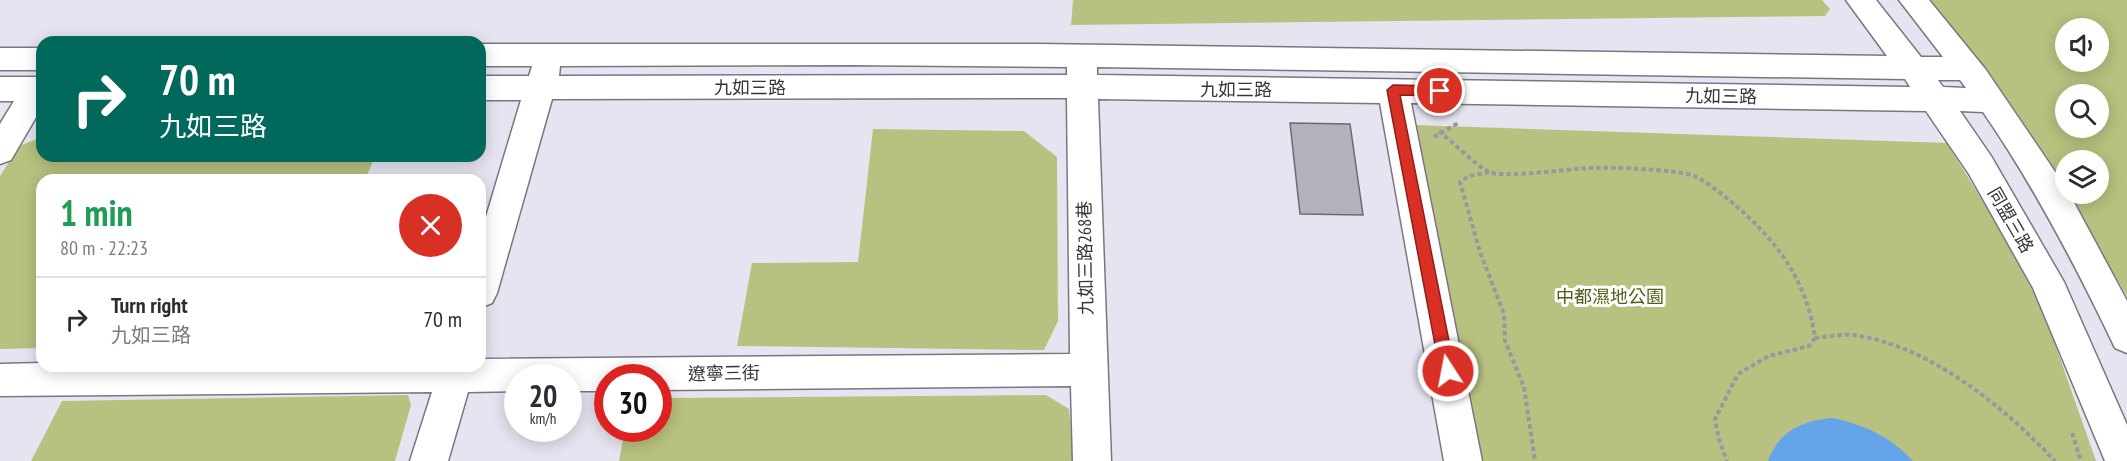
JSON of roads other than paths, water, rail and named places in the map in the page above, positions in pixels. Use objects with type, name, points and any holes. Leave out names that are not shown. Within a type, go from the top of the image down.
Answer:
[{"type":"street","name":"同盟三路","points":[[1860,0],[1935,99],[1980,165],[2047,282],[2124,461]]},
{"type":"street","points":[[1913,0],[1991,100],[2032,161],[2101,279],[2127,337]]},
{"type":"street","name":"九如三路","points":[[486,55],[1082,54],[1967,69]]},
{"type":"street","name":"九如三路268巷","points":[[1082,54],[1092,461]]},
{"type":"street","points":[[486,272],[550,55]]},
{"type":"street","points":[[0,59],[36,59]]},
{"type":"street","name":"九如三路","points":[[486,88],[1083,87],[1991,100]]},
{"type":"street","points":[[0,89],[36,89]]},
{"type":"street","points":[[1393,90],[1463,461]]},
{"type":"street","points":[[0,151],[36,95]]},
{"type":"street","name":"遼寧三街","points":[[486,371],[1088,370]]},
{"type":"street","name":"遼寧三街","points":[[0,380],[406,372]]},
{"type":"street","points":[[429,461],[457,372]]},
{"type":"water","points":[[1833,418],[1877,433],[1913,461],[1768,461],[1778,442],[1793,429],[1812,421]]},
{"type":"park label","name":"中都濕地公園","points":[[1610,296]]}]
